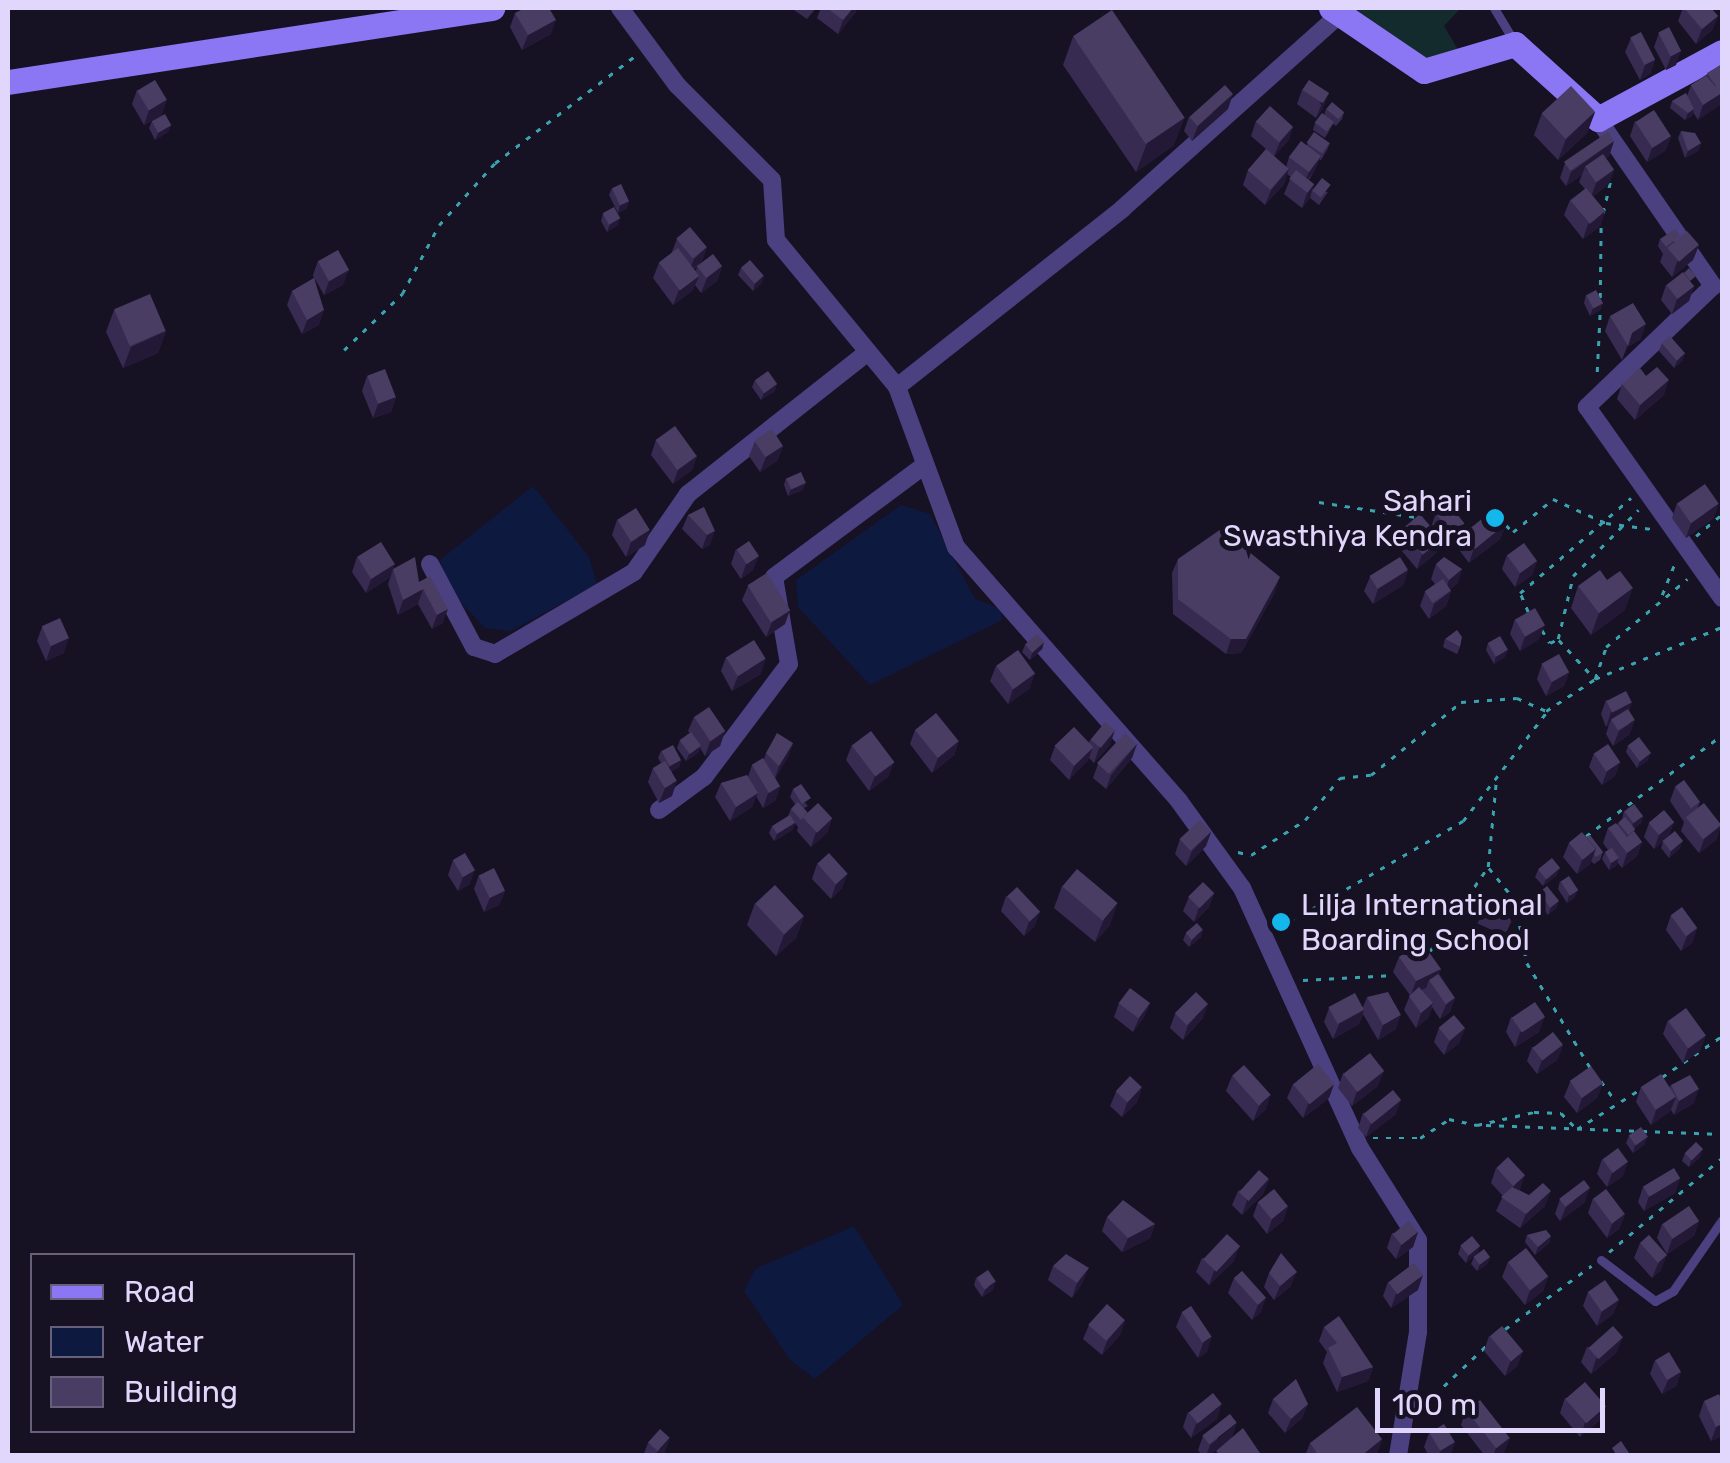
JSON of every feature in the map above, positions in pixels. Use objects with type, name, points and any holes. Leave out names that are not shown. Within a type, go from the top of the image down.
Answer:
[{"type":"main road","points":[[8,82],[492,8]]},
{"type":"main road","points":[[1334,12],[1424,70],[1515,44],[1598,119],[1722,52]]},
{"type":"street","points":[[620,8],[644,46],[772,180],[776,240],[897,387],[922,467],[956,547],[1212,847],[1260,928],[1357,1140],[1418,1240],[1406,1422],[1398,1456]]},
{"type":"street","points":[[897,387],[1122,209],[1334,12]]},
{"type":"street","points":[[1598,119],[1714,286],[1602,388],[1589,414],[1722,598]]},
{"type":"street","points":[[430,564],[474,647],[495,654],[634,572],[688,494],[868,352]]},
{"type":"street","points":[[659,810],[704,777],[789,664],[774,576],[922,467]]},
{"type":"lane","points":[[1494,8],[1515,44]]},
{"type":"lane","points":[[1600,1260],[1654,1301],[1673,1291],[1722,1220]]},
{"type":"path","points":[[344,350],[402,294],[439,225],[495,163],[644,46]]},
{"type":"path","points":[[1602,388],[1594,366],[1601,223],[1617,151]]},
{"type":"path","points":[[1644,492],[1573,576],[1558,638],[1550,643],[1520,593],[1644,492]]},
{"type":"path","points":[[1502,522],[1512,532],[1553,499],[1606,523],[1674,532]]},
{"type":"path","points":[[1319,502],[1422,518]]},
{"type":"path","points":[[1596,679],[1606,647],[1680,582],[1706,576]]},
{"type":"path","points":[[1260,928],[1291,928],[1463,821],[1546,711],[1596,679],[1722,626]]},
{"type":"path","points":[[1558,638],[1596,679]]},
{"type":"path","points":[[1212,847],[1251,854],[1306,820],[1340,778],[1371,774],[1462,702],[1517,698],[1546,711]]},
{"type":"path","points":[[1574,844],[1722,735]]},
{"type":"path","points":[[1428,953],[1488,867],[1496,781]]},
{"type":"path","points":[[1488,867],[1515,900],[1527,963],[1616,1102]]},
{"type":"path","points":[[1283,980],[1397,974]]},
{"type":"path","points":[[1577,1130],[1722,1036]]},
{"type":"path","points":[[1477,1125],[1561,1112],[1577,1130]]},
{"type":"path","points":[[1357,1140],[1420,1138],[1449,1119],[1477,1125],[1722,1134]]},
{"type":"path","points":[[1406,1422],[1492,1337],[1600,1260],[1722,1158]]},
{"type":"green space","points":[[1339,8],[1461,8],[1444,26],[1460,53],[1429,66]]},
{"type":"water","points":[[533,486],[589,557],[597,584],[511,631],[485,628],[448,589],[440,560]]},
{"type":"water","points":[[901,505],[930,514],[975,599],[1001,609],[1002,620],[870,685],[798,607],[796,580]]},
{"type":"water","points":[[854,1226],[903,1305],[815,1379],[790,1360],[744,1291],[755,1269]]},
{"type":"building","points":[[525,8],[549,8],[556,20],[528,35],[515,13]]},
{"type":"building","points":[[827,8],[853,8],[843,20]]},
{"type":"building","points":[[1684,8],[1711,8],[1718,16],[1702,29]]},
{"type":"building","points":[[1112,10],[1185,118],[1146,144],[1073,36]]},
{"type":"building","points":[[1669,27],[1681,51],[1671,57],[1658,32]]},
{"type":"building","points":[[1641,32],[1655,60],[1644,65],[1630,37]]},
{"type":"building","points":[[1722,64],[1722,93],[1703,105],[1691,85],[1706,76],[1716,87],[1707,73]]},
{"type":"building","points":[[155,80],[167,100],[149,111],[137,91]]},
{"type":"building","points":[[1309,80],[1329,93],[1323,103],[1302,90]]},
{"type":"building","points":[[1225,85],[1233,94],[1197,126],[1189,117]]},
{"type":"building","points":[[1571,86],[1595,112],[1566,139],[1542,113]]},
{"type":"building","points":[[1686,93],[1694,109],[1688,113],[1672,101]]},
{"type":"building","points":[[1332,102],[1344,112],[1338,119],[1326,109]]},
{"type":"building","points":[[1270,106],[1293,127],[1279,142],[1256,122]]},
{"type":"building","points":[[1654,110],[1671,136],[1652,148],[1636,122]]},
{"type":"building","points":[[1322,113],[1334,122],[1327,132],[1315,123]]},
{"type":"building","points":[[165,114],[171,125],[158,133],[152,121]]},
{"type":"building","points":[[1681,131],[1695,133],[1701,143],[1688,151]]},
{"type":"building","points":[[1314,132],[1330,143],[1322,154],[1307,143]]},
{"type":"building","points":[[1608,132],[1614,141],[1570,171],[1564,162]]},
{"type":"building","points":[[1301,141],[1321,156],[1309,172],[1289,157]]},
{"type":"building","points":[[1266,149],[1289,169],[1270,190],[1248,170]]},
{"type":"building","points":[[1603,154],[1614,170],[1596,182],[1585,167]]},
{"type":"building","points":[[1296,170],[1314,184],[1307,193],[1289,179]]},
{"type":"building","points":[[1322,178],[1331,185],[1321,197],[1312,191]]},
{"type":"building","points":[[621,184],[629,201],[620,205],[612,188]]},
{"type":"building","points":[[1586,188],[1605,211],[1590,224],[1571,201]]},
{"type":"building","points":[[614,207],[620,218],[609,225],[603,213]]},
{"type":"building","points":[[690,227],[707,247],[693,258],[676,239]]},
{"type":"building","points":[[1675,229],[1680,236],[1666,247],[1660,239]]},
{"type":"building","points":[[1687,231],[1699,245],[1679,262],[1667,248]]},
{"type":"building","points":[[678,248],[699,276],[680,290],[659,262]]},
{"type":"building","points":[[338,250],[349,270],[329,281],[318,261]]},
{"type":"building","points":[[713,254],[722,266],[706,278],[697,266]]},
{"type":"building","points":[[750,260],[764,276],[755,284],[741,268]]},
{"type":"building","points":[[1689,268],[1696,276],[1690,281],[1684,273]]},
{"type":"building","points":[[1683,272],[1694,286],[1678,299],[1666,285]]},
{"type":"building","points":[[314,278],[324,310],[307,320],[292,291]]},
{"type":"building","points":[[1596,290],[1603,303],[1593,308],[1586,295]]},
{"type":"building","points":[[150,294],[166,331],[130,346],[114,309]]},
{"type":"building","points":[[1633,303],[1646,324],[1632,333],[1628,346],[1610,316]]},
{"type":"building","points":[[1670,336],[1685,353],[1677,361],[1662,343]]},
{"type":"building","points":[[1657,367],[1669,380],[1640,405],[1622,384],[1640,368],[1646,376]]},
{"type":"building","points":[[385,369],[396,397],[378,404],[367,376]]},
{"type":"building","points":[[768,371],[777,384],[764,393],[755,380]]},
{"type":"building","points":[[675,426],[697,456],[677,470],[656,440]]},
{"type":"building","points":[[772,429],[783,446],[765,457],[754,440]]},
{"type":"building","points":[[801,472],[806,483],[791,489],[786,479]]},
{"type":"building","points":[[1705,484],[1719,504],[1691,523],[1677,504]]},
{"type":"building","points":[[1448,503],[1464,523],[1452,533],[1436,513]]},
{"type":"building","points":[[704,507],[715,531],[707,535],[688,515]]},
{"type":"building","points":[[636,508],[650,530],[631,542],[617,520]]},
{"type":"building","points":[[1494,509],[1506,524],[1475,549],[1463,534]]},
{"type":"building","points":[[1420,514],[1441,539],[1423,555],[1402,529]]},
{"type":"building","points":[[1221,529],[1280,577],[1246,639],[1231,639],[1178,599],[1178,559]]},
{"type":"building","points":[[749,541],[759,556],[747,564],[737,549]]},
{"type":"building","points":[[381,542],[395,564],[371,579],[357,557]]},
{"type":"building","points":[[1524,543],[1537,561],[1520,573],[1507,555]]},
{"type":"building","points":[[415,557],[419,582],[430,576],[448,609],[437,615],[423,589],[403,600],[393,569]]},
{"type":"building","points":[[1400,557],[1408,570],[1377,589],[1369,576]]},
{"type":"building","points":[[1444,557],[1462,569],[1449,580],[1436,564]]},
{"type":"building","points":[[1600,570],[1607,580],[1620,571],[1633,588],[1599,613],[1578,586]]},
{"type":"building","points":[[767,573],[790,610],[771,623],[747,585]]},
{"type":"building","points":[[1443,579],[1451,591],[1433,603],[1425,591]]},
{"type":"building","points":[[1535,608],[1545,625],[1525,637],[1515,620]]},
{"type":"building","points":[[60,618],[69,638],[51,646],[42,626]]},
{"type":"building","points":[[1457,630],[1462,637],[1460,647],[1445,639]]},
{"type":"building","points":[[1037,634],[1044,642],[1032,653],[1025,644]]},
{"type":"building","points":[[1500,636],[1508,650],[1496,657],[1488,643]]},
{"type":"building","points":[[754,640],[766,659],[738,676],[726,657]]},
{"type":"building","points":[[1018,650],[1035,673],[1013,689],[996,666]]},
{"type":"building","points":[[1559,654],[1569,672],[1552,682],[1542,664]]},
{"type":"building","points":[[1626,691],[1632,703],[1612,713],[1606,701]]},
{"type":"building","points":[[709,707],[725,731],[710,741],[694,717]]},
{"type":"building","points":[[1628,709],[1635,720],[1618,731],[1611,720]]},
{"type":"building","points":[[936,713],[959,741],[938,758],[915,730]]},
{"type":"building","points":[[1105,722],[1115,730],[1101,748],[1091,740]]},
{"type":"building","points":[[1074,727],[1093,747],[1074,766],[1055,746]]},
{"type":"building","points":[[871,731],[894,762],[875,777],[852,745]]},
{"type":"building","points":[[691,732],[701,746],[690,754],[680,740]]},
{"type":"building","points":[[777,733],[793,743],[779,766],[766,753]]},
{"type":"building","points":[[1125,733],[1137,744],[1109,774],[1097,763]]},
{"type":"building","points":[[1639,737],[1651,753],[1640,761],[1628,745]]},
{"type":"building","points":[[1608,744],[1620,762],[1606,772],[1594,754]]},
{"type":"building","points":[[673,745],[681,760],[670,766],[662,751]]},
{"type":"building","points":[[763,758],[780,786],[769,793],[752,765]]},
{"type":"building","points":[[665,761],[677,781],[665,788],[653,768]]},
{"type":"building","points":[[747,775],[758,793],[736,807],[721,783]]},
{"type":"building","points":[[1684,780],[1700,802],[1691,808],[1675,786]]},
{"type":"building","points":[[801,784],[811,798],[802,804],[793,789]]},
{"type":"building","points":[[798,802],[807,812],[801,820],[791,809]]},
{"type":"building","points":[[818,803],[832,818],[817,833],[803,817]]},
{"type":"building","points":[[1704,803],[1721,825],[1703,839],[1686,817]]},
{"type":"building","points":[[1634,804],[1643,816],[1633,823],[1624,811]]},
{"type":"building","points":[[1664,810],[1674,822],[1659,835],[1649,823]]},
{"type":"building","points":[[790,815],[795,823],[777,834],[772,826]]},
{"type":"building","points":[[1625,817],[1635,829],[1628,835],[1618,823]]},
{"type":"building","points":[[1200,820],[1211,832],[1190,851],[1180,839]]},
{"type":"building","points":[[1616,823],[1627,837],[1634,831],[1642,842],[1627,853],[1608,828]]},
{"type":"building","points":[[1675,831],[1683,841],[1671,851],[1663,841]]},
{"type":"building","points":[[1582,832],[1596,849],[1583,860],[1569,843]]},
{"type":"building","points":[[1590,835],[1603,852],[1596,857],[1596,849],[1586,837]]},
{"type":"building","points":[[1612,848],[1619,858],[1611,863],[1605,852]]},
{"type":"building","points":[[465,853],[475,870],[463,877],[453,860]]},
{"type":"building","points":[[829,853],[848,874],[836,885],[817,864]]},
{"type":"building","points":[[1552,858],[1560,868],[1546,879],[1538,869]]},
{"type":"building","points":[[494,868],[505,890],[490,898],[479,875]]},
{"type":"building","points":[[1077,869],[1118,903],[1103,921],[1062,887]]},
{"type":"building","points":[[1569,876],[1578,890],[1570,896],[1561,881]]},
{"type":"building","points":[[1203,882],[1214,893],[1199,908],[1188,897]]},
{"type":"building","points":[[775,885],[804,916],[784,934],[755,903]]},
{"type":"building","points":[[1547,886],[1559,901],[1550,908],[1538,893]]},
{"type":"building","points":[[1017,887],[1040,912],[1030,921],[1007,897]]},
{"type":"building","points":[[1498,900],[1511,921],[1484,909]]},
{"type":"building","points":[[1682,907],[1697,928],[1686,936],[1671,915]]},
{"type":"building","points":[[1197,923],[1203,930],[1192,940],[1186,933]]},
{"type":"building","points":[[1421,941],[1441,969],[1416,981],[1399,957]]},
{"type":"building","points":[[1438,974],[1455,998],[1446,1004],[1429,980]]},
{"type":"building","points":[[1419,987],[1433,1003],[1421,1013],[1409,996]]},
{"type":"building","points":[[1130,988],[1150,1003],[1139,1018],[1119,1003]]},
{"type":"building","points":[[1196,992],[1208,1004],[1187,1025],[1175,1013]]},
{"type":"building","points":[[1388,992],[1401,1015],[1383,1025],[1367,997]]},
{"type":"building","points":[[1355,993],[1364,1010],[1337,1024],[1329,1007]]},
{"type":"building","points":[[1535,1002],[1545,1017],[1522,1033],[1512,1018]]},
{"type":"building","points":[[1686,1008],[1706,1036],[1688,1048],[1668,1021]]},
{"type":"building","points":[[1454,1015],[1465,1028],[1450,1041],[1439,1028]]},
{"type":"building","points":[[1553,1032],[1563,1045],[1542,1061],[1533,1048]]},
{"type":"building","points":[[1370,1053],[1384,1071],[1357,1092],[1343,1074]]},
{"type":"building","points":[[1318,1064],[1334,1084],[1309,1104],[1293,1084]]},
{"type":"building","points":[[1244,1065],[1271,1095],[1259,1105],[1232,1076]]},
{"type":"building","points":[[1591,1066],[1603,1083],[1582,1098],[1570,1081]]},
{"type":"building","points":[[1661,1074],[1676,1097],[1656,1110],[1641,1087]]},
{"type":"building","points":[[1690,1075],[1699,1089],[1679,1101],[1671,1085]]},
{"type":"building","points":[[1130,1076],[1142,1087],[1127,1102],[1116,1091]]},
{"type":"building","points":[[1393,1090],[1401,1100],[1372,1124],[1363,1114]]},
{"type":"building","points":[[1641,1127],[1648,1137],[1636,1145],[1629,1136]]},
{"type":"building","points":[[1696,1142],[1703,1149],[1692,1160],[1685,1153]]},
{"type":"building","points":[[1618,1148],[1628,1162],[1613,1173],[1603,1159]]},
{"type":"building","points":[[1508,1157],[1525,1175],[1513,1186],[1496,1168]]},
{"type":"building","points":[[1674,1168],[1680,1178],[1649,1197],[1643,1187]]},
{"type":"building","points":[[1259,1170],[1269,1179],[1249,1201],[1239,1192]]},
{"type":"building","points":[[1584,1180],[1590,1188],[1565,1207],[1559,1199]]},
{"type":"building","points":[[1543,1183],[1551,1191],[1526,1214],[1501,1197],[1512,1187],[1529,1195]]},
{"type":"building","points":[[1274,1189],[1288,1206],[1272,1219],[1258,1202]]},
{"type":"building","points":[[1606,1189],[1625,1214],[1612,1223],[1593,1199]]},
{"type":"building","points":[[1123,1200],[1155,1224],[1128,1238],[1107,1217]]},
{"type":"building","points":[[1689,1206],[1699,1221],[1673,1239],[1662,1224]]},
{"type":"building","points":[[1409,1221],[1418,1232],[1401,1245],[1393,1234]]},
{"type":"building","points":[[1546,1230],[1551,1236],[1538,1247],[1527,1235]]},
{"type":"building","points":[[1227,1234],[1240,1246],[1216,1272],[1203,1260]]},
{"type":"building","points":[[1649,1235],[1667,1255],[1658,1263],[1640,1243]]},
{"type":"building","points":[[1472,1236],[1480,1246],[1469,1256],[1460,1245]]},
{"type":"building","points":[[1526,1248],[1548,1276],[1530,1291],[1508,1262]]},
{"type":"building","points":[[1484,1249],[1490,1257],[1480,1265],[1474,1257]]},
{"type":"building","points":[[1281,1253],[1297,1272],[1280,1286],[1269,1273]]},
{"type":"building","points":[[1066,1254],[1089,1268],[1077,1283],[1053,1266]]},
{"type":"building","points":[[1414,1263],[1423,1275],[1397,1294],[1388,1282]]},
{"type":"building","points":[[988,1270],[996,1282],[984,1289],[976,1278]]},
{"type":"building","points":[[1242,1271],[1266,1298],[1258,1305],[1234,1278]]},
{"type":"building","points":[[1605,1280],[1619,1300],[1602,1312],[1588,1292]]},
{"type":"building","points":[[1107,1304],[1125,1320],[1106,1341],[1088,1325]]},
{"type":"building","points":[[1191,1306],[1212,1337],[1203,1343],[1182,1312]]},
{"type":"building","points":[[1339,1316],[1373,1367],[1342,1377],[1328,1348],[1337,1343],[1324,1327]]},
{"type":"building","points":[[1502,1326],[1523,1351],[1511,1362],[1490,1336]]},
{"type":"building","points":[[1613,1326],[1623,1337],[1599,1359],[1588,1348]]},
{"type":"building","points":[[1669,1352],[1681,1372],[1667,1380],[1655,1360]]},
{"type":"building","points":[[1296,1379],[1308,1404],[1291,1419],[1273,1399]]},
{"type":"building","points":[[1585,1382],[1606,1406],[1586,1423],[1565,1399]]},
{"type":"building","points":[[1213,1393],[1222,1404],[1198,1423],[1189,1413]]},
{"type":"building","points":[[1719,1394],[1722,1424],[1716,1427],[1704,1401]]},
{"type":"building","points":[[1480,1400],[1510,1438],[1496,1448],[1467,1410]]},
{"type":"building","points":[[1357,1407],[1382,1439],[1361,1456],[1319,1456],[1310,1443]]},
{"type":"building","points":[[1230,1414],[1237,1423],[1209,1444],[1202,1436]]},
{"type":"building","points":[[1444,1424],[1455,1442],[1440,1451],[1429,1433]]},
{"type":"building","points":[[1243,1428],[1260,1453],[1221,1456],[1216,1451]]},
{"type":"building","points":[[660,1429],[670,1438],[658,1451],[648,1442]]},
{"type":"building","points":[[1621,1441],[1631,1456],[1617,1456],[1612,1448]]},
{"type":"place","name":"Sahari Swasthiya Kendra","points":[[1495,518]]},
{"type":"place","name":"Lilja International Boarding School","points":[[1281,922]]}]
